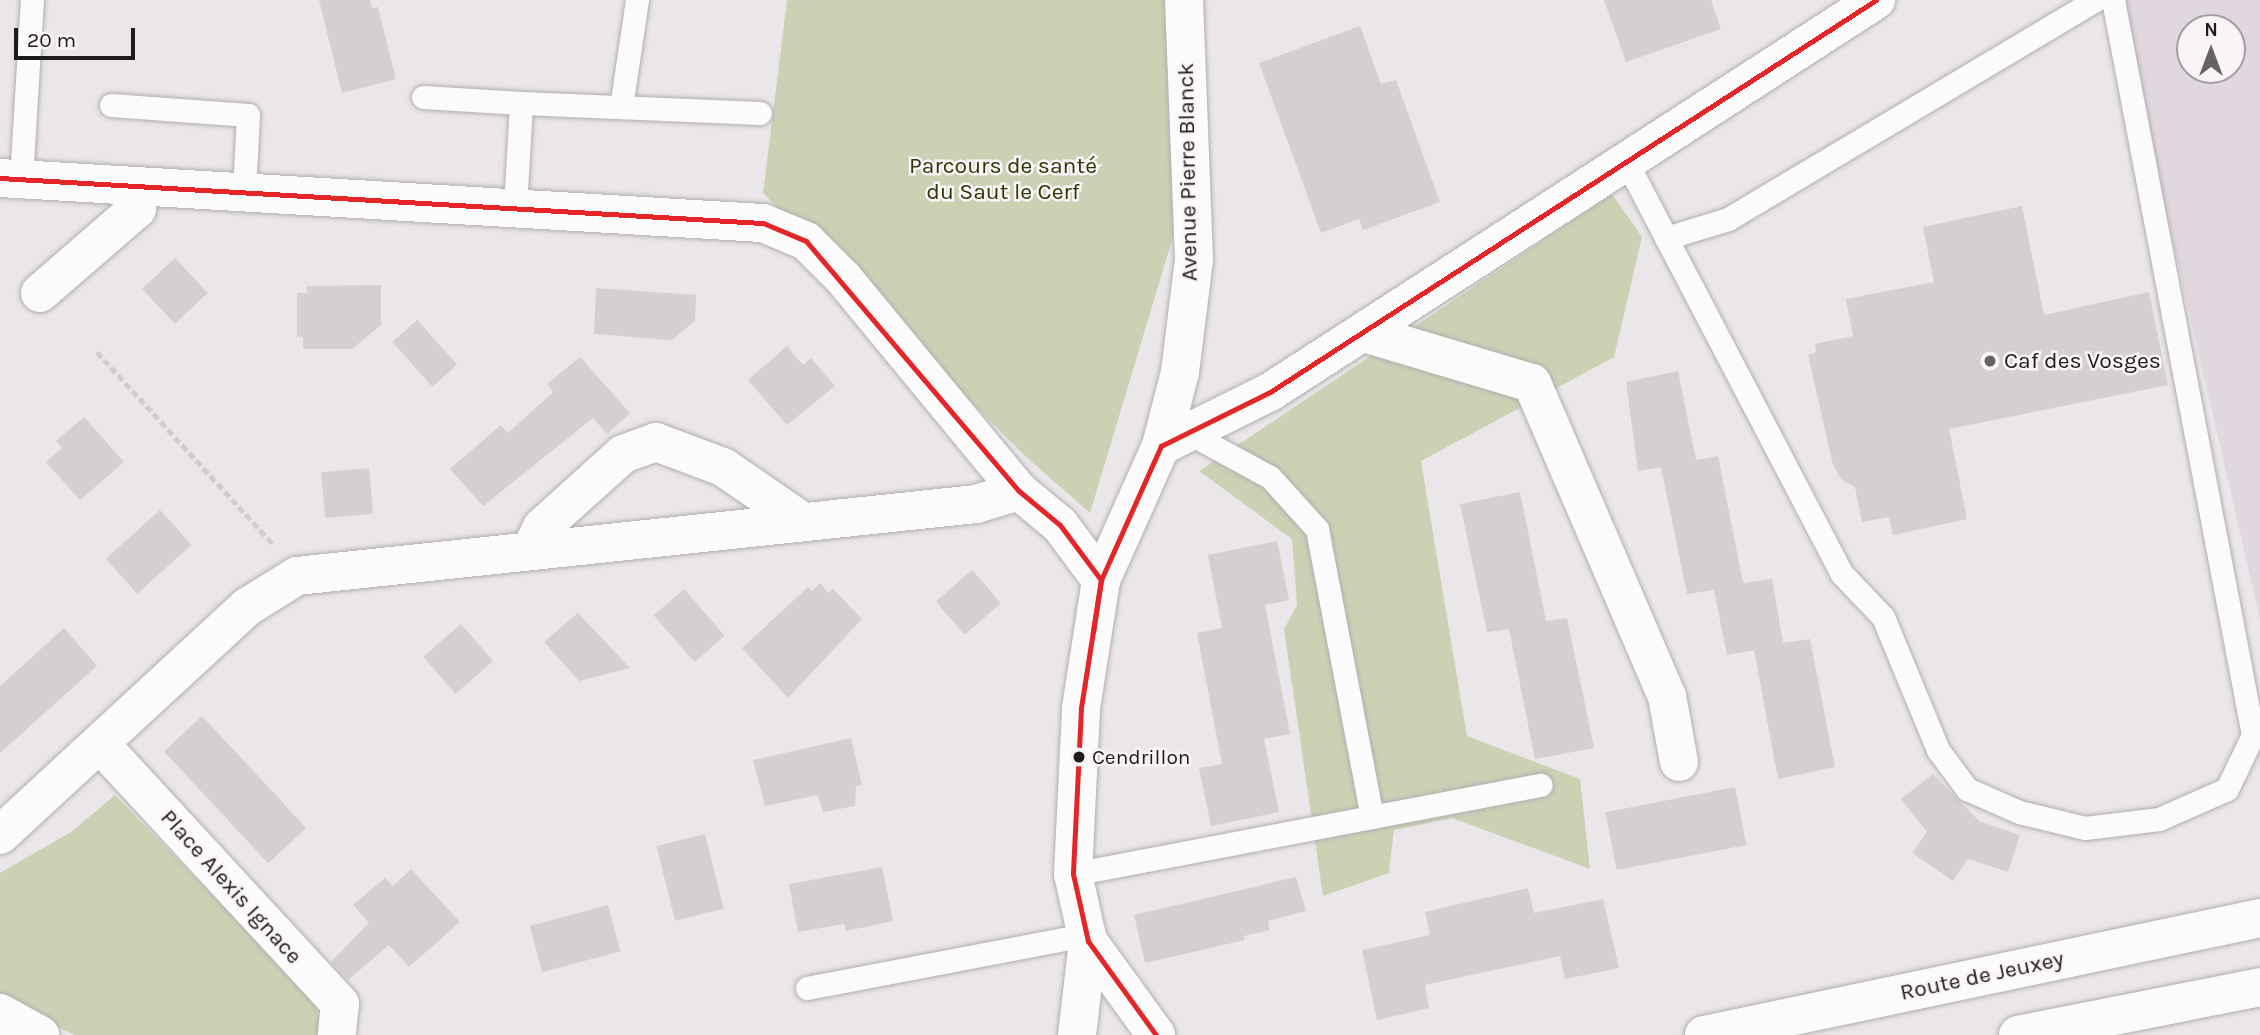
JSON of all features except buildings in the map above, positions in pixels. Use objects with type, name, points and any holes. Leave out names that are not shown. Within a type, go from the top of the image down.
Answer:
[{"type":"street","name":"Avenue Pierre Blanck","points":[[1087,938],[1073,874],[1081,708],[1101,580],[1174,439],[1194,260],[1184,0]]},
{"type":"street","points":[[1174,439],[1270,392],[1876,0]]},
{"type":"street","points":[[11,179],[763,223],[806,241],[1019,491],[1060,524],[1101,580]]},
{"type":"street","points":[[40,293],[137,209],[139,186]]},
{"type":"street","points":[[1364,333],[1532,383],[1667,696],[1679,762]]},
{"type":"street","points":[[531,550],[542,527],[623,454],[656,442],[723,467],[803,522]]},
{"type":"street","points":[[0,835],[102,746],[247,607],[297,576],[976,504],[1019,491]]},
{"type":"street","name":"Place Alexis Ignace","points":[[102,746],[340,1004],[337,1035]]},
{"type":"street","name":"Route de Jeuxey","points":[[1704,1035],[2260,918]]},
{"type":"street","points":[[1077,1035],[1087,938]]},
{"type":"street","points":[[1087,938],[1156,1035]]},
{"type":"street","points":[[2018,1035],[2067,1029],[2260,987]]},
{"type":"street","points":[[0,1013],[40,1035]]},
{"type":"lane","points":[[11,179],[32,0]]},
{"type":"lane","points":[[621,107],[637,0]]},
{"type":"lane","points":[[1666,238],[1728,219],[2095,0]]},
{"type":"lane","points":[[1627,163],[1842,574],[1884,617],[1938,750],[1967,789],[2019,812],[2085,828],[2159,819],[2227,789],[2253,735],[2113,0]]},
{"type":"lane","points":[[423,97],[760,113]]},
{"type":"lane","points":[[515,208],[521,103]]},
{"type":"lane","points":[[110,105],[248,115],[244,192]]},
{"type":"lane","points":[[1174,439],[1270,477],[1317,529],[1372,817]]},
{"type":"lane","points":[[1073,874],[1541,785]]},
{"type":"lane","points":[[807,988],[1087,938]]},
{"type":"path","points":[[97,352],[252,515],[297,576]]},
{"type":"shaded area","points":[[2117,0],[2260,0],[2260,619]]},
{"type":"green space","name":"Parcours de santé du Saut le Cerf","points":[[787,0],[1168,0],[1184,200],[1090,513],[1024,455],[763,193]]},
{"type":"green space","points":[[1612,194],[1642,237],[1614,357],[1421,461],[1467,736],[1580,779],[1590,869],[1452,818],[1394,830],[1389,873],[1323,896],[1284,629],[1297,605],[1292,539],[1199,471]]},
{"type":"green space","points":[[115,795],[314,1000],[322,1035],[75,1035],[0,1000],[0,873],[71,832]]},
{"type":"transit line","points":[[1093,632],[1101,580],[1161,446],[1270,392],[1876,0]]},
{"type":"transit line","points":[[0,178],[763,223],[806,241],[1019,491],[1060,525],[1101,580],[1081,708],[1073,874],[1088,941],[1156,1035]]},
{"type":"place","name":"Caf des Vosges","points":[[1990,361]]},
{"type":"place","name":"Cendrillon","points":[[1079,757]]}]
